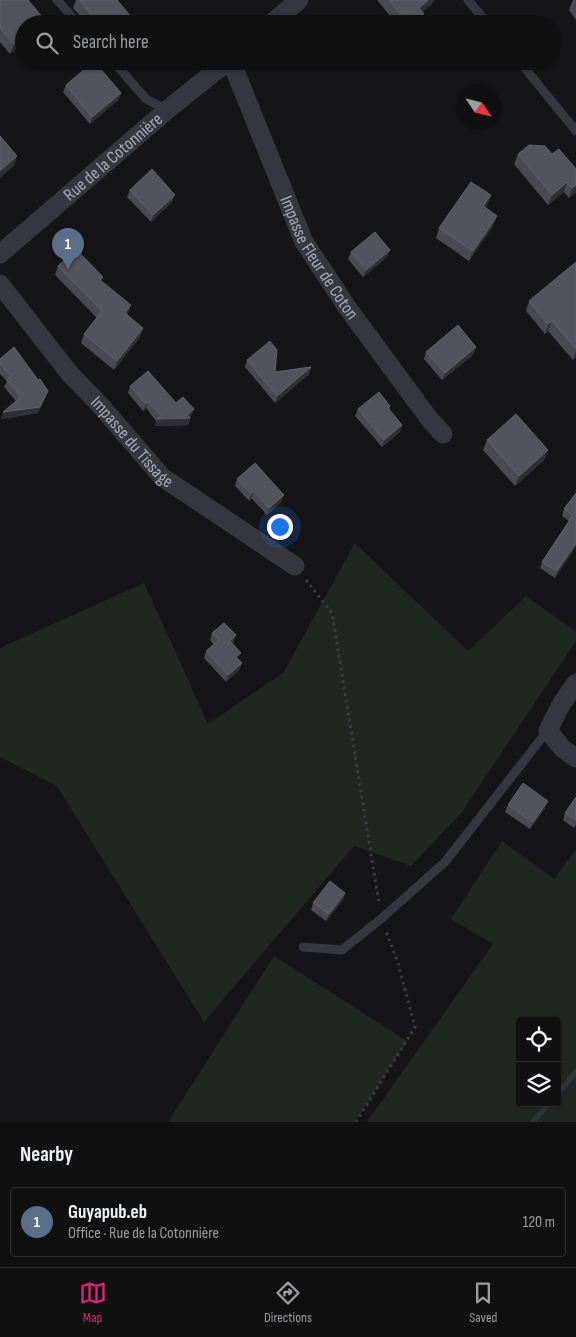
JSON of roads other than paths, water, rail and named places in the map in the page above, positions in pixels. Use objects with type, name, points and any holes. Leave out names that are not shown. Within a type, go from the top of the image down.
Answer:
[{"type":"street","points":[[282,15],[299,0]]},
{"type":"street","name":"Rue de la Cotonnière","points":[[0,254],[167,110],[218,70]]},
{"type":"street","name":"Impasse Fleur de Coton","points":[[233,70],[304,242],[347,308],[430,420],[443,434]]},
{"type":"street","name":"Impasse du Tissage","points":[[0,284],[70,374],[101,406],[162,478],[295,566]]},
{"type":"street","points":[[576,683],[562,703],[548,730],[562,748],[576,758]]},
{"type":"lane","points":[[58,0],[71,15]]},
{"type":"lane","points":[[468,0],[480,15]]},
{"type":"lane","points":[[121,70],[146,99],[167,110]]},
{"type":"lane","points":[[526,70],[576,131]]},
{"type":"lane","points":[[303,947],[342,950],[382,918],[445,862],[548,730]]},
{"type":"waterway","points":[[561,1089],[576,1072]]},
{"type":"waterway","points":[[533,1122],[546,1107]]},
{"type":"place","name":"Guyapub.eb","points":[[68,269]]}]
